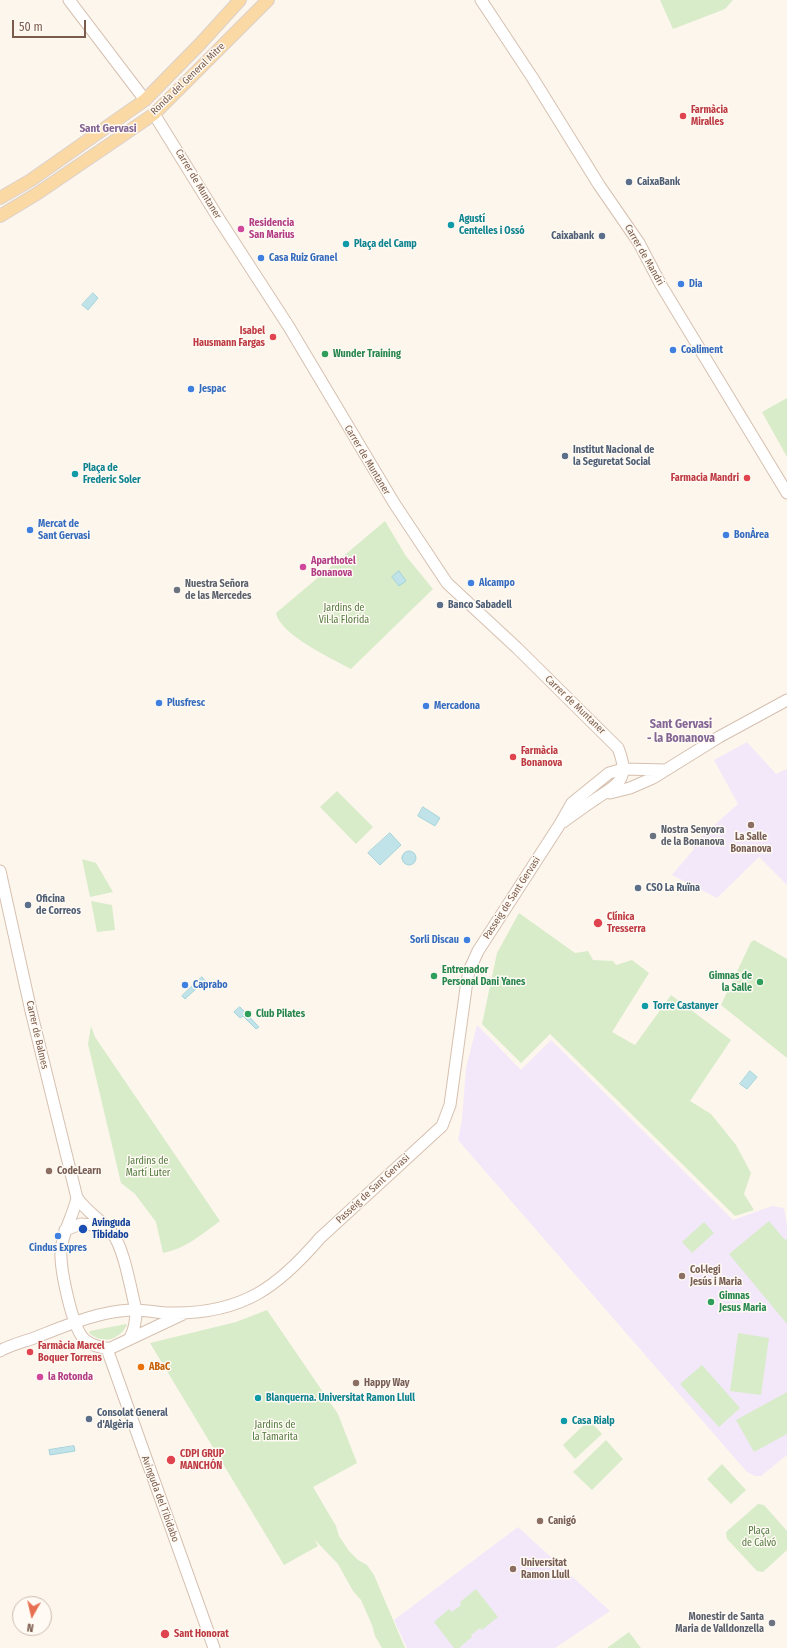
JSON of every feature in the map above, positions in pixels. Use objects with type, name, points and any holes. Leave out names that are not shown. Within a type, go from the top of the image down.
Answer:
[{"type":"main road","name":"Ronda del General Mitre","points":[[0,198],[31,180],[145,100],[200,44],[240,0]]},
{"type":"main road","name":"Ronda del General Mitre","points":[[0,216],[38,193],[154,114],[268,0]]},
{"type":"main road","points":[[145,100],[154,114]]},
{"type":"street","points":[[69,0],[145,100]]},
{"type":"street","name":"Carrer de Mandri","points":[[481,0],[520,58],[599,185],[639,243],[661,285],[787,493]]},
{"type":"street","name":"Carrer de Muntaner","points":[[154,114],[288,327],[394,503],[447,583],[517,648],[582,714],[614,743],[620,754],[623,770]]},
{"type":"street","points":[[594,800],[611,793],[630,788],[653,778],[719,737],[787,700]]},
{"type":"street","points":[[560,824],[594,800],[616,787],[623,770]]},
{"type":"street","name":"Passeig de Sant Gervasi","points":[[0,1351],[75,1322],[124,1311],[136,1310],[158,1313],[186,1313],[232,1305],[258,1295],[274,1284],[304,1258],[320,1238],[442,1126],[450,1105],[469,971],[478,951],[572,803],[604,776],[623,770],[666,770]]},
{"type":"street","name":"Carrer de Balmes","points":[[0,871],[31,1012],[77,1198]]},
{"type":"street","points":[[77,1198],[83,1207],[105,1226],[115,1238],[120,1251],[136,1310],[134,1332],[130,1338]]},
{"type":"street","points":[[77,1198],[75,1210],[66,1230],[61,1251],[61,1262],[75,1322],[78,1331],[85,1340],[94,1345],[107,1349],[116,1347],[130,1338],[186,1313]]},
{"type":"street","points":[[66,1230],[82,1224],[105,1226]]},
{"type":"street","name":"Avinguda del Tibidabo","points":[[107,1349],[214,1648]]},
{"type":"shaded area","name":"La Salle Bonanova","points":[[747,742],[776,774],[787,769],[787,885],[759,857],[717,898],[672,875],[694,849],[692,845],[738,804],[714,760]]},
{"type":"shaded area","name":"Col·legi Jesús i Maria","points":[[477,1025],[521,1070],[551,1040],[733,1220],[772,1206],[784,1208],[787,1226],[787,1455],[761,1476],[755,1476],[747,1472],[458,1140],[462,1120],[466,1068]]},
{"type":"shaded area","name":"Universitat Ramon Llull","points":[[518,1527],[610,1611],[555,1648],[407,1648],[394,1620]]},
{"type":"green space","points":[[660,0],[733,0],[725,9],[673,29]]},
{"type":"green space","points":[[787,398],[787,457],[762,412]]},
{"type":"green space","name":"Jardins de Vil·la Florida","points":[[385,521],[406,556],[433,589],[351,669],[320,653],[297,638],[287,630],[276,613]]},
{"type":"green space","points":[[337,791],[373,827],[356,844],[320,807]]},
{"type":"green space","points":[[82,859],[96,863],[113,892],[90,897]]},
{"type":"green space","points":[[91,901],[112,905],[115,930],[97,932]]},
{"type":"green space","points":[[519,913],[575,953],[588,951],[593,960],[613,961],[616,965],[632,960],[649,973],[612,1032],[635,1045],[671,995],[731,1040],[690,1101],[711,1114],[736,1145],[751,1173],[744,1194],[754,1210],[735,1216],[550,1034],[521,1063],[482,1024],[497,953]]},
{"type":"green space","name":"Gimnas de la Salle","points":[[754,940],[787,959],[787,1058],[721,1005],[751,942]]},
{"type":"green space","name":"Jardins de Martí Luter","points":[[91,1026],[95,1037],[220,1221],[186,1245],[179,1248],[163,1253],[156,1222],[135,1194],[121,1183],[88,1044]]},
{"type":"green space","points":[[769,1221],[785,1240],[787,1238],[787,1324],[729,1254]]},
{"type":"green space","points":[[704,1222],[714,1233],[692,1253],[682,1242]]},
{"type":"green space","name":"Jardins de la Tamarita","points":[[267,1310],[338,1414],[357,1463],[313,1487],[336,1526],[339,1536],[349,1551],[358,1560],[367,1565],[374,1575],[405,1648],[382,1648],[375,1636],[361,1600],[353,1591],[338,1564],[315,1540],[318,1546],[284,1565],[150,1343],[236,1322]]},
{"type":"green space","points":[[127,1325],[124,1330],[120,1334],[110,1339],[100,1339],[89,1333],[90,1331]]},
{"type":"green space","points":[[738,1333],[769,1338],[761,1395],[730,1391]]},
{"type":"green space","points":[[702,1365],[740,1408],[719,1427],[680,1384]]},
{"type":"green space","points":[[787,1392],[787,1434],[754,1452],[736,1420]]},
{"type":"green space","points":[[589,1420],[602,1434],[575,1459],[563,1445]]},
{"type":"green space","points":[[606,1440],[623,1459],[592,1490],[573,1472]]},
{"type":"green space","points":[[722,1464],[746,1490],[731,1504],[707,1479]]},
{"type":"green space","name":"Plaça de Calvó","points":[[758,1504],[764,1505],[787,1531],[787,1550],[763,1572],[757,1571],[727,1539],[726,1532]]},
{"type":"green space","points":[[476,1589],[498,1617],[482,1630],[480,1628],[471,1635],[472,1637],[459,1648],[454,1648],[434,1622],[449,1609],[452,1612],[461,1605],[460,1602]]},
{"type":"green space","points":[[629,1632],[641,1648],[607,1648]]},
{"type":"water","points":[[93,293],[98,298],[88,310],[82,305]]},
{"type":"water","points":[[399,571],[406,581],[399,586],[392,577]]},
{"type":"water","points":[[423,807],[440,818],[435,826],[418,816]]},
{"type":"water","points":[[390,833],[401,845],[380,865],[368,853]]},
{"type":"water","points":[[409,851],[414,853],[416,858],[414,863],[409,865],[404,863],[402,858],[404,853]]},
{"type":"water","points":[[202,977],[207,983],[201,988],[199,986],[185,999],[182,996]]},
{"type":"water","points":[[240,1007],[259,1027],[256,1029],[243,1016],[240,1018],[234,1012]]},
{"type":"water","points":[[750,1071],[757,1077],[747,1089],[740,1084]]},
{"type":"water","points":[[74,1446],[75,1451],[50,1455],[49,1450]]},
{"type":"place","name":"Farmàcia Miralles","points":[[683,116]]},
{"type":"place","name":"CaixaBank","points":[[629,182]]},
{"type":"place","name":"Agustí Centelles i Ossó","points":[[451,225]]},
{"type":"place","name":"Residencia San Marius","points":[[241,229]]},
{"type":"place","name":"Caixabank","points":[[602,236]]},
{"type":"place","name":"Plaça del Camp","points":[[346,244]]},
{"type":"place","name":"Casa Ruiz Granel","points":[[261,258]]},
{"type":"place","name":"Dia","points":[[681,284]]},
{"type":"place","name":"Isabel Hausmann Fargas","points":[[273,337]]},
{"type":"place","name":"Coaliment","points":[[673,350]]},
{"type":"place","name":"Wunder Training","points":[[325,354]]},
{"type":"place","name":"Jespac","points":[[191,389]]},
{"type":"place","name":"Institut Nacional de la Seguretat Social","points":[[565,456]]},
{"type":"place","name":"Plaça de Frederic Soler","points":[[75,474]]},
{"type":"place","name":"Farmacia Mandri","points":[[747,478]]},
{"type":"place","name":"Mercat de Sant Gervasi","points":[[30,530]]},
{"type":"place","name":"BonÀrea","points":[[726,535]]},
{"type":"place","name":"Aparthotel Bonanova","points":[[303,567]]},
{"type":"place","name":"Alcampo","points":[[471,583]]},
{"type":"place","name":"Nuestra Señora de las Mercedes","points":[[177,590]]},
{"type":"place","name":"Banco Sabadell","points":[[440,605]]},
{"type":"place","name":"Plusfresc","points":[[159,703]]},
{"type":"place","name":"Mercadona","points":[[426,706]]},
{"type":"place","name":"Farmàcia Bonanova","points":[[513,757]]},
{"type":"place","name":"La Salle Bonanova","points":[[751,825]]},
{"type":"place","name":"Nostra Senyora de la Bonanova","points":[[653,836]]},
{"type":"place","name":"CSO La Ruïna","points":[[638,888]]},
{"type":"place","name":"Oficina de Correos","points":[[28,905]]},
{"type":"place","name":"Clínica Tresserra","points":[[598,923]]},
{"type":"place","name":"Sorli Discau","points":[[467,940]]},
{"type":"place","name":"Entrenador Personal Dani Yanes","points":[[434,976]]},
{"type":"place","name":"Gimnas de la Salle","points":[[760,982]]},
{"type":"place","name":"Caprabo","points":[[185,985]]},
{"type":"place","name":"Torre Castanyer","points":[[645,1006]]},
{"type":"place","name":"Club Pilates","points":[[248,1014]]},
{"type":"place","name":"CodeLearn","points":[[49,1171]]},
{"type":"place","name":"Avinguda Tibidabo","points":[[83,1229]]},
{"type":"place","name":"Cindus Expres","points":[[58,1236]]},
{"type":"place","name":"Col·legi Jesús i Maria","points":[[682,1276]]},
{"type":"place","name":"Gimnas Jesus Maria","points":[[711,1302]]},
{"type":"place","name":"Farmàcia Marcel Boquer Torrens","points":[[30,1352]]},
{"type":"place","name":"ABaC","points":[[141,1367]]},
{"type":"place","name":"la Rotonda","points":[[40,1377]]},
{"type":"place","name":"Happy Way","points":[[356,1383]]},
{"type":"place","name":"Blanquerna. Universitat Ramon Llull","points":[[258,1398]]},
{"type":"place","name":"Consolat General d'Algèria","points":[[89,1419]]},
{"type":"place","name":"Casa Rialp","points":[[564,1421]]},
{"type":"place","name":"CDPI GRUP MANCHÓN","points":[[171,1460]]},
{"type":"place","name":"Canigó","points":[[540,1521]]},
{"type":"place","name":"Universitat Ramon Llull","points":[[513,1569]]},
{"type":"place","name":"Monestir de Santa Maria de Valldonzella","points":[[772,1623]]},
{"type":"place","name":"Sant Honorat","points":[[165,1634]]},
{"type":"district","name":"Sant Gervasi","points":[[108,129]]},
{"type":"district","name":"Sant Gervasi - la Bonanova","points":[[681,732]]}]
